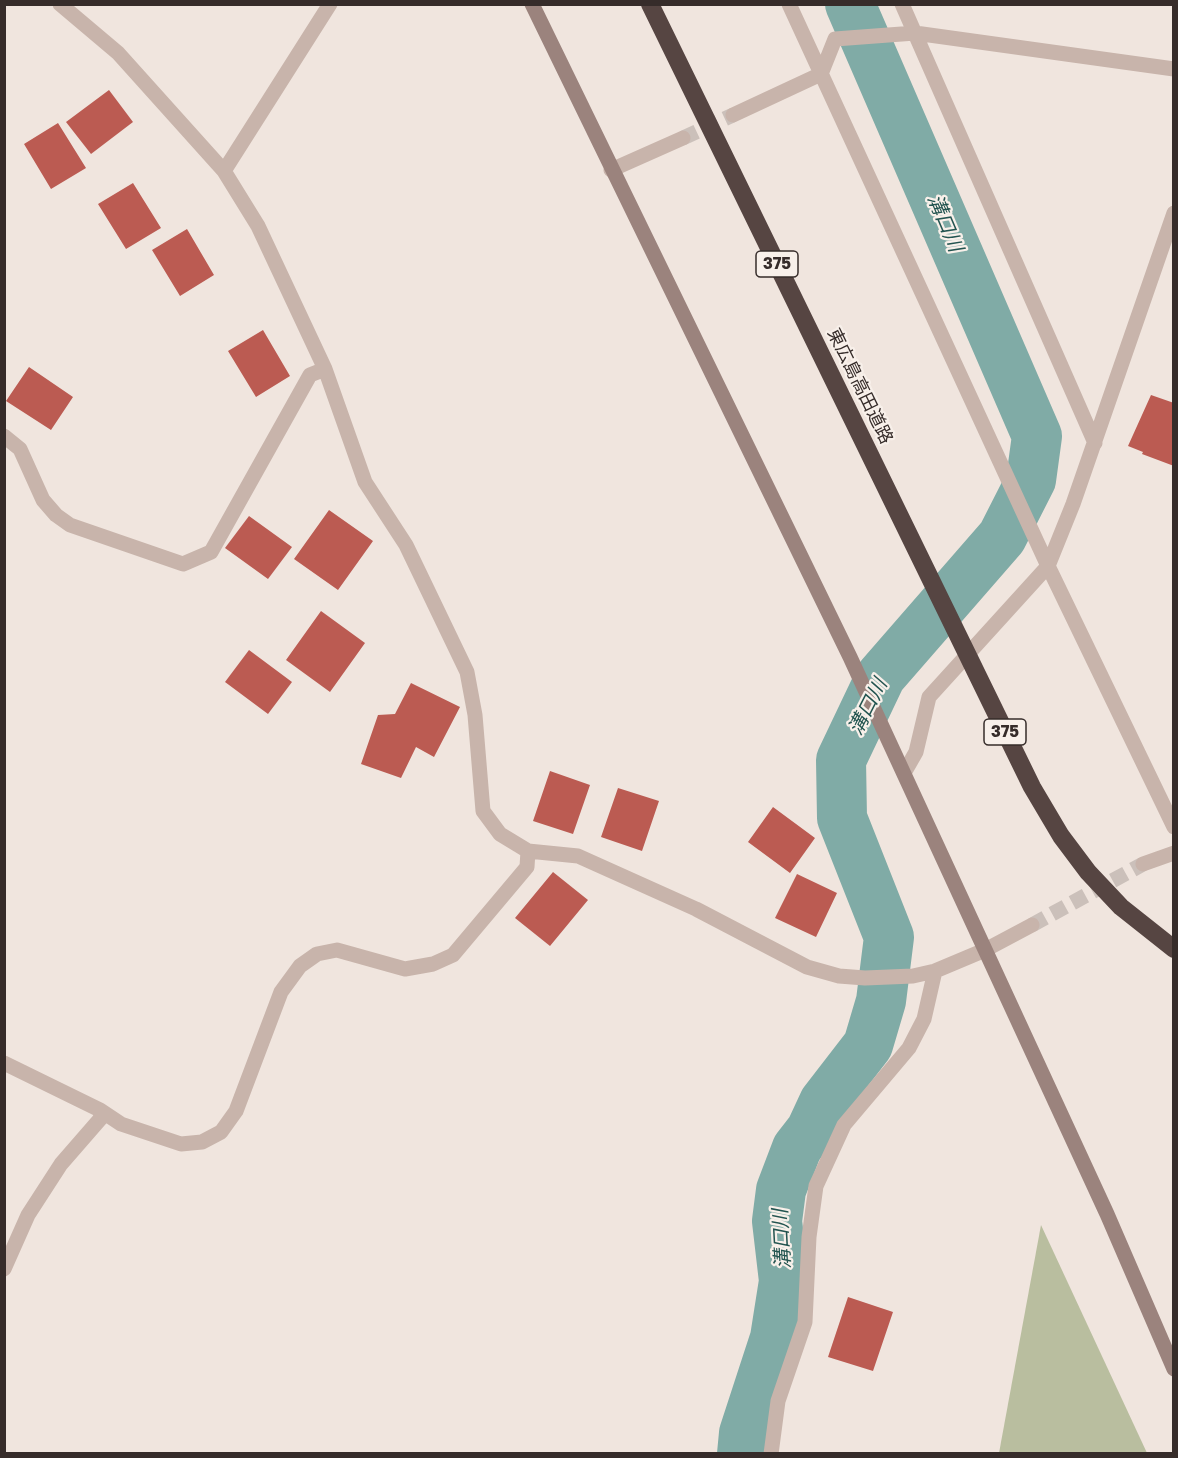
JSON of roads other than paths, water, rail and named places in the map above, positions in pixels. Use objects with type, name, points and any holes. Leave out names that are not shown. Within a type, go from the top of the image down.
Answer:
[{"type":"highway","name":"東広島高田道路","points":[[651,4],[1032,787],[1061,836],[1088,872],[1121,907],[1173,949]]},
{"type":"street","points":[[60,4],[118,52],[224,171],[258,226],[325,369],[365,482],[406,544],[467,672],[475,715],[483,812],[500,834],[528,851],[578,856],[696,909],[807,967],[839,976],[865,978],[913,975],[934,971],[985,950],[1032,925]]},
{"type":"street","points":[[224,171],[330,4]]},
{"type":"street","points":[[532,4],[850,657],[1107,1215],[1173,1370]]},
{"type":"street","points":[[789,4],[1048,566],[1173,827]]},
{"type":"street","points":[[902,4],[1095,443]]},
{"type":"street","points":[[733,115],[821,74],[835,39],[915,33],[1173,69]]},
{"type":"street","points":[[611,170],[683,138]]},
{"type":"street","points":[[904,773],[916,752],[929,697],[1048,566],[1095,443],[1173,213]]},
{"type":"street","points":[[4,436],[20,449],[43,500],[56,515],[70,525],[183,564],[211,552],[310,375],[325,369]]},
{"type":"street","points":[[4,1064],[100,1110],[121,1124],[181,1144],[202,1142],[221,1132],[236,1111],[281,992],[300,966],[317,954],[336,950],[405,969],[433,964],[453,955],[527,867],[528,851]]},
{"type":"street","points":[[1143,864],[1173,853]]},
{"type":"street","points":[[771,1454],[778,1401],[805,1322],[809,1237],[816,1186],[844,1125],[909,1048],[924,1019],[934,971]]},
{"type":"street","points":[[4,1269],[28,1215],[62,1164],[100,1118],[100,1110]]},
{"type":"waterway","name":"溝口川","points":[[742,1454],[744,1433],[775,1338],[784,1281],[777,1221],[781,1190],[797,1148],[811,1130],[824,1102],[868,1045],[881,1001],[889,937],[842,818],[841,760],[881,676],[1002,537],[1031,480],[1037,436],[850,4]]},
{"type":"tunnel","points":[[683,138],[733,115]]},
{"type":"tunnel","points":[[1032,925],[1143,864]]}]
